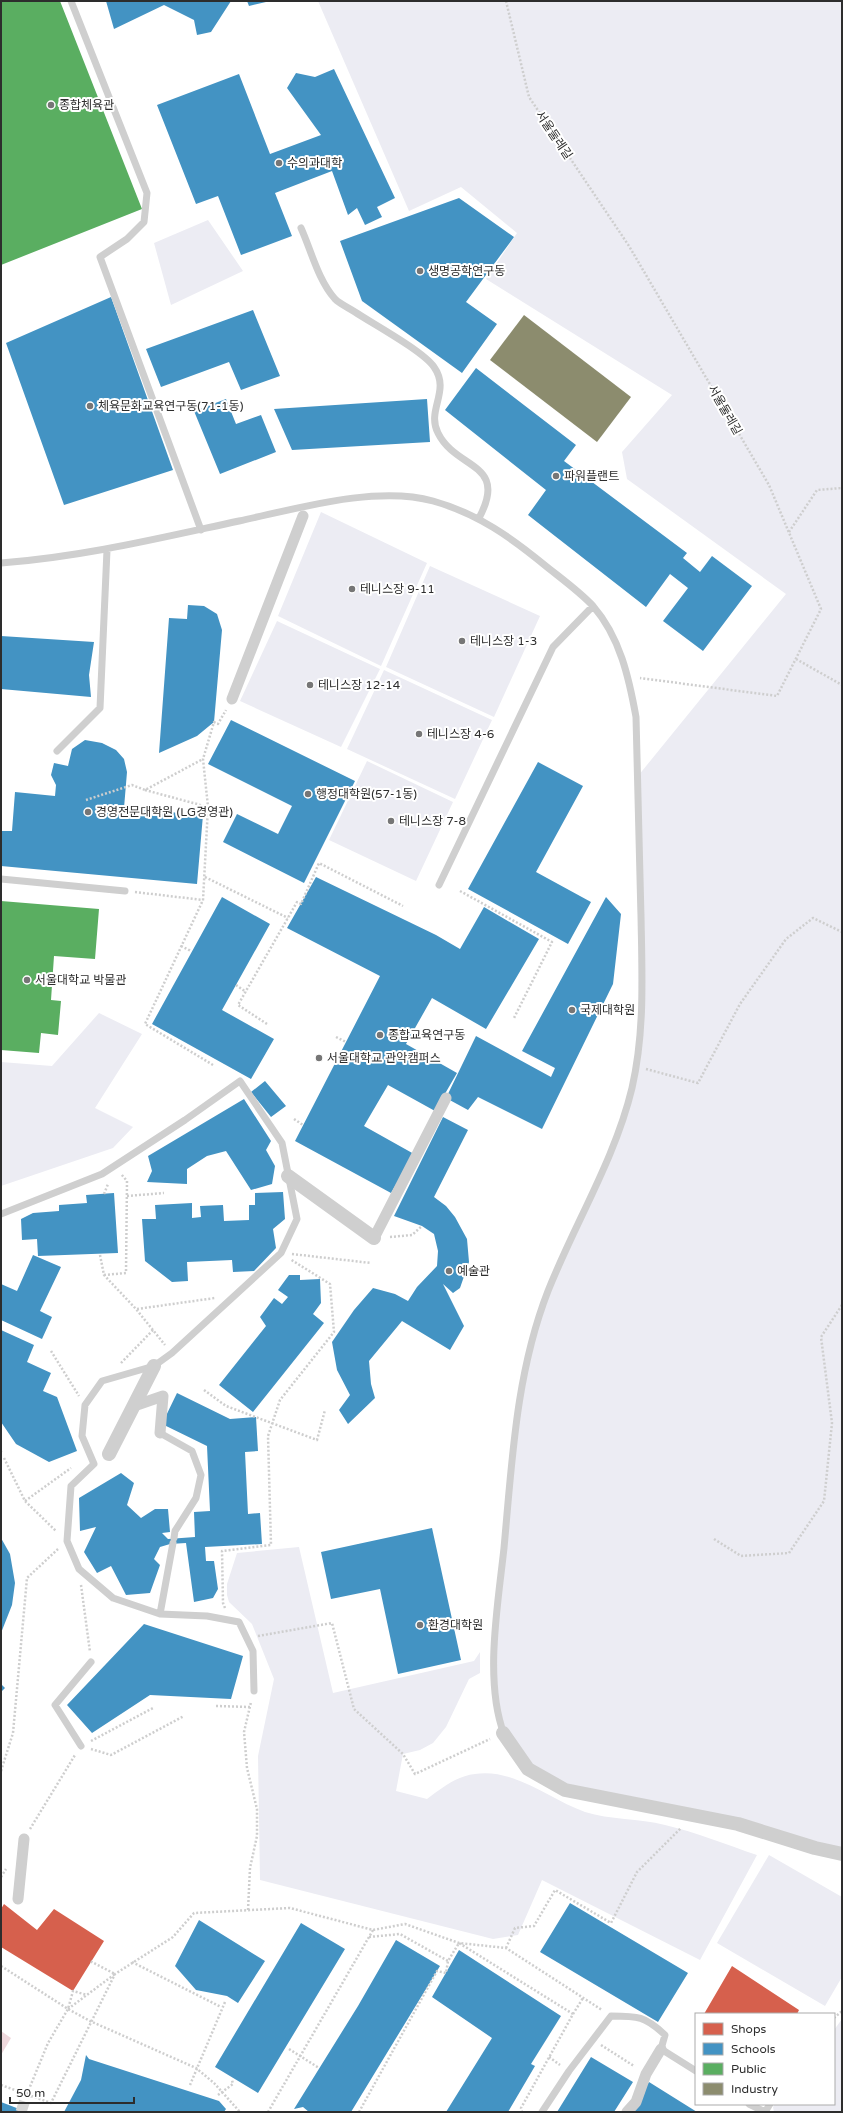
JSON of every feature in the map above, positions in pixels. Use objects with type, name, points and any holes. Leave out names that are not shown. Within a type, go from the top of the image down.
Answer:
[{"type":"street","points":[[232,699],[303,516]]},
{"type":"street","points":[[288,1176],[374,1238],[446,1098]]},
{"type":"street","points":[[109,1454],[154,1366]]},
{"type":"street","points":[[134,1406],[163,1396],[160,1433]]},
{"type":"street","points":[[18,1899],[24,1839]]},
{"type":"street","points":[[815,1848],[842,1854]]},
{"type":"street","points":[[628,2112],[636,2102],[646,2074],[661,2050]]},
{"type":"lane","points":[[71,1],[147,193],[144,222],[127,240],[100,257],[201,530]]},
{"type":"lane","points":[[301,228],[323,281],[335,299],[420,355],[434,366],[441,380],[441,390],[435,409],[434,427],[441,440],[485,476],[489,488],[485,506],[479,518]]},
{"type":"lane","points":[[1,563],[37,560],[107,550],[335,501],[390,496],[432,501],[479,518],[518,544],[593,606],[616,641],[629,676],[636,717],[642,1002],[639,1050],[632,1089],[619,1131],[548,1291],[532,1340],[522,1385],[515,1433],[495,1637],[495,1690],[503,1733],[528,1769],[566,1790],[609,1800],[694,1814],[738,1824],[842,1858]]},
{"type":"lane","points":[[57,751],[100,708],[107,550]]},
{"type":"lane","points":[[439,885],[553,647],[593,606]]},
{"type":"lane","points":[[1,879],[125,891]]},
{"type":"lane","points":[[1,1214],[102,1174],[185,1120],[240,1080],[282,1143],[297,1219],[281,1253],[172,1353],[154,1366],[102,1381],[85,1405],[82,1436],[94,1464],[71,1486],[67,1541],[79,1569],[113,1598],[160,1614],[207,1616],[239,1622],[253,1651],[254,1691]]},
{"type":"lane","points":[[160,1433],[192,1451],[201,1475],[196,1498],[176,1531],[173,1541],[160,1614]]},
{"type":"lane","points":[[81,1746],[55,1705],[91,1662]]},
{"type":"lane","points":[[542,2112],[569,2071],[611,2016],[638,2016],[654,2025],[665,2035],[661,2050],[695,2070]]},
{"type":"lane","points":[[752,2105],[765,2112]]},
{"type":"path","name":"서울둘레길","points":[[506,1],[529,97],[629,246],[769,485],[822,609],[777,696],[629,676]]},
{"type":"path","points":[[789,532],[817,490],[842,488]]},
{"type":"path","points":[[796,659],[842,685]]},
{"type":"path","points":[[213,1065],[145,1024],[180,946],[203,900],[208,808],[203,759],[214,722],[218,724],[232,699]]},
{"type":"path","points":[[145,790],[203,759]]},
{"type":"path","points":[[86,800],[132,785],[208,808]]},
{"type":"path","points":[[267,1024],[238,1005],[296,902],[301,904],[318,863],[403,906]]},
{"type":"path","points":[[204,877],[288,918]]},
{"type":"path","points":[[125,891],[203,900]]},
{"type":"path","points":[[460,891],[552,942],[514,1018]]},
{"type":"path","points":[[636,1067],[698,1083],[740,1004],[786,939],[813,918],[842,932]]},
{"type":"path","points":[[180,946],[191,951]]},
{"type":"path","points":[[236,985],[246,992]]},
{"type":"path","points":[[336,1038],[346,1042]]},
{"type":"path","points":[[294,1119],[303,1125]]},
{"type":"path","points":[[104,1275],[126,1273],[128,1181],[114,1166]]},
{"type":"path","points":[[127,1196],[164,1194]]},
{"type":"path","points":[[374,1238],[412,1235],[422,1226]]},
{"type":"path","points":[[281,1253],[371,1263]]},
{"type":"path","points":[[230,1620],[223,1603],[222,1550],[271,1545],[268,1436],[272,1422],[280,1400],[334,1332],[330,1284],[281,1253]]},
{"type":"path","points":[[100,1254],[104,1275],[154,1330],[172,1353]]},
{"type":"path","points":[[136,1310],[193,1301]]},
{"type":"path","points":[[714,1539],[741,1556],[789,1553],[824,1501],[832,1423],[822,1337],[842,1305]]},
{"type":"path","points":[[102,1381],[154,1330]]},
{"type":"path","points":[[51,1351],[85,1405]]},
{"type":"path","points":[[204,1390],[226,1406],[317,1440],[325,1410]]},
{"type":"path","points":[[25,1501],[89,1454]]},
{"type":"path","points":[[1,1771],[13,1733],[27,1578],[67,1541],[25,1501],[4,1458]]},
{"type":"path","points":[[79,1569],[91,1662]]},
{"type":"path","points":[[269,1634],[332,1623],[354,1709],[403,1754],[415,1774],[503,1733]]},
{"type":"path","points":[[248,1910],[250,1868],[257,1836],[257,1809],[247,1768],[244,1732],[254,1691]]},
{"type":"path","points":[[216,1706],[250,1707]]},
{"type":"path","points":[[24,1839],[81,1746],[153,1708]]},
{"type":"path","points":[[81,1746],[111,1755],[184,1716]]},
{"type":"path","points":[[506,1948],[515,1928],[534,1926],[555,1890],[611,1923],[637,1872],[694,1814]]},
{"type":"path","points":[[1,1877],[8,1867]]},
{"type":"path","points":[[68,2009],[131,1962],[173,1937],[194,1913],[290,1908],[373,1930],[405,1924],[459,1943],[573,2014]]},
{"type":"path","points":[[268,2112],[373,1930]]},
{"type":"path","points":[[369,1937],[400,1934],[448,1961]]},
{"type":"path","points":[[459,1943],[506,1948],[611,2016]]},
{"type":"path","points":[[359,2112],[436,1971],[446,1973],[448,1961],[459,1943]]},
{"type":"path","points":[[90,1961],[114,1974]]},
{"type":"path","points":[[131,1962],[221,2007]]},
{"type":"path","points":[[1,1966],[68,2009],[90,2021],[196,2068],[214,2083],[240,2112]]},
{"type":"path","points":[[1,2085],[51,2103],[114,1974]]},
{"type":"path","points":[[27,2094],[48,2043],[68,2009],[73,1991],[87,1995]]},
{"type":"path","points":[[522,2112],[521,2108],[583,1998]]},
{"type":"path","points":[[190,2085],[221,2007],[225,2002]]},
{"type":"path","points":[[593,2040],[646,2074]]},
{"type":"path","points":[[289,2049],[319,2068]]},
{"type":"path","points":[[218,2095],[233,2084],[232,2080]]},
{"type":"shaded area","points":[[318,1],[842,1],[842,1854],[609,1800],[528,1769],[503,1733],[495,1691],[495,1637],[522,1385],[548,1291],[619,1131],[639,1050],[638,776],[786,594],[627,479],[622,452],[672,395],[486,279],[517,233],[461,187],[409,211]]},
{"type":"shaded area","points":[[208,220],[243,271],[171,305],[154,243]]},
{"type":"shaded area","name":"테니스장 9-11","points":[[321,512],[427,563],[381,666],[278,616]]},
{"type":"shaded area","name":"테니스장 1-3","points":[[430,566],[540,616],[494,717],[386,667]]},
{"type":"shaded area","name":"테니스장 12-14","points":[[277,621],[380,669],[341,747],[240,701]]},
{"type":"shaded area","name":"테니스장 4-6","points":[[384,670],[492,720],[455,799],[347,749]]},
{"type":"shaded area","name":"테니스장 7-8","points":[[367,761],[453,802],[416,881],[329,840]]},
{"type":"shaded area","points":[[99,1013],[142,1034],[95,1108],[133,1127],[113,1148],[1,1186],[1,1062],[52,1066]]},
{"type":"shaded area","points":[[299,1547],[333,1693],[474,1661],[480,1652],[480,1673],[469,1679],[446,1727],[433,1743],[420,1750],[403,1754],[396,1791],[427,1799],[450,1783],[462,1777],[489,1773],[517,1780],[585,1812],[595,1815],[645,1821],[677,1828],[757,1855],[700,1960],[542,1880],[518,1935],[493,1939],[260,1880],[258,1756],[274,1679],[252,1624],[229,1602],[227,1595],[227,1584],[237,1553]]},
{"type":"shaded area","points":[[769,1855],[842,1897],[842,1977],[825,2006],[717,1943]]},
{"type":"shaded area","points":[[842,2019],[842,2112],[774,2112],[773,2107],[774,2105],[835,2105],[835,2029]]},
{"type":"shaded area","points":[[1,2031],[11,2038],[1,2055]]},
{"type":"building: Shops","points":[[4,1904],[37,1930],[54,1909],[104,1941],[73,1991],[1,1947],[1,1909]]},
{"type":"building: Shops","points":[[732,1966],[799,2010],[798,2013],[705,2013]]},
{"type":"building: Schools","points":[[106,1],[231,1],[211,32],[197,35],[194,20],[164,5],[114,29]]},
{"type":"building: Schools","points":[[247,1],[266,1],[266,2],[249,6]]},
{"type":"building: Schools","name":"수의과대학","points":[[334,69],[395,198],[377,207],[382,217],[365,225],[357,208],[348,215],[332,171],[275,193],[292,236],[241,255],[218,196],[196,204],[157,105],[239,74],[270,154],[321,135],[287,88],[296,73],[315,77]]},
{"type":"building: Schools","name":"생명공학연구동","points":[[459,198],[514,237],[466,302],[497,324],[462,373],[362,301],[340,241]]},
{"type":"building: Schools","name":"체육문화교육연구동(71-1동)","points":[[111,297],[173,470],[64,505],[6,343]]},
{"type":"building: Schools","points":[[253,310],[280,376],[241,390],[229,362],[161,387],[146,349]]},
{"type":"building: Schools","name":"파워플랜트","points":[[476,368],[576,445],[564,461],[687,553],[683,558],[700,572],[712,556],[752,586],[703,651],[663,621],[688,588],[670,574],[646,607],[528,515],[546,490],[445,410]]},
{"type":"building: Schools","points":[[226,399],[236,424],[261,415],[276,452],[220,474],[194,411]]},
{"type":"building: Schools","points":[[427,399],[430,442],[292,450],[274,409]]},
{"type":"building: Schools","points":[[188,605],[204,606],[217,614],[222,630],[214,722],[197,736],[159,753],[169,618],[187,619]]},
{"type":"building: Schools","points":[[1,636],[94,642],[89,675],[91,697],[1,689]]},
{"type":"building: Schools","name":"행정대학원(57-1동)","points":[[231,720],[355,781],[304,883],[223,842],[237,814],[278,834],[292,806],[208,764]]},
{"type":"building: Schools","name":"경영전문대학원 (LG경영관)","points":[[85,740],[102,743],[116,750],[124,759],[127,772],[124,808],[203,815],[197,884],[1,866],[1,831],[12,831],[15,792],[55,796],[56,785],[51,775],[54,763],[68,766],[72,749]]},
{"type":"building: Schools","points":[[538,762],[583,786],[536,872],[591,902],[568,944],[468,889]]},
{"type":"building: Schools","name":"종합교육연구동","points":[[316,877],[436,935],[460,949],[484,907],[539,939],[486,1029],[432,998],[406,1044],[457,1073],[435,1111],[388,1085],[364,1126],[414,1154],[391,1193],[295,1141],[380,976],[287,928]]},
{"type":"building: Schools","points":[[222,897],[270,924],[222,1010],[274,1039],[251,1079],[152,1024]]},
{"type":"building: Schools","name":"국제대학원","points":[[606,897],[621,914],[613,984],[542,1129],[478,1097],[468,1110],[446,1098],[476,1036],[551,1077],[555,1068],[522,1051]]},
{"type":"building: Schools","points":[[265,1081],[286,1106],[271,1117],[251,1092]]},
{"type":"building: Schools","points":[[244,1099],[271,1141],[266,1150],[275,1166],[272,1184],[251,1190],[226,1151],[207,1156],[187,1169],[187,1184],[147,1182],[152,1171],[148,1156]]},
{"type":"building: Schools","name":"예술관","points":[[443,1117],[468,1130],[434,1197],[446,1206],[455,1217],[467,1239],[469,1262],[460,1288],[453,1293],[443,1284],[464,1326],[450,1350],[402,1321],[369,1361],[371,1384],[375,1398],[348,1424],[339,1410],[350,1395],[337,1370],[332,1342],[354,1310],[373,1288],[395,1294],[408,1301],[417,1287],[437,1266],[438,1251],[434,1234],[422,1226],[394,1216]]},
{"type":"building: Schools","points":[[283,1192],[285,1219],[273,1229],[276,1248],[254,1271],[233,1272],[232,1260],[187,1262],[188,1281],[172,1282],[145,1261],[142,1219],[156,1219],[155,1205],[192,1203],[192,1218],[201,1217],[200,1206],[223,1205],[224,1221],[249,1220],[249,1205],[255,1205],[255,1193]]},
{"type":"building: Schools","points":[[114,1193],[118,1253],[38,1256],[37,1239],[22,1240],[21,1219],[33,1213],[59,1211],[59,1205],[87,1203],[86,1195]]},
{"type":"building: Schools","points":[[33,1255],[61,1267],[40,1311],[52,1317],[42,1339],[1,1320],[1,1284],[17,1291]]},
{"type":"building: Schools","points":[[289,1275],[300,1275],[300,1280],[320,1279],[321,1303],[313,1314],[324,1323],[253,1412],[219,1385],[266,1326],[260,1317],[274,1298],[282,1304],[288,1297],[278,1290]]},
{"type":"building: Schools","points":[[1,1330],[34,1345],[27,1362],[51,1373],[43,1391],[57,1397],[77,1451],[49,1462],[16,1444],[1,1422]]},
{"type":"building: Schools","points":[[177,1393],[230,1419],[256,1417],[258,1451],[245,1452],[248,1514],[260,1513],[262,1544],[205,1547],[206,1561],[214,1561],[218,1589],[213,1598],[194,1602],[186,1543],[170,1544],[160,1547],[154,1559],[160,1565],[150,1593],[126,1595],[111,1566],[97,1573],[84,1552],[96,1527],[80,1531],[79,1498],[121,1473],[134,1483],[127,1505],[141,1518],[155,1509],[168,1509],[170,1532],[162,1533],[168,1539],[195,1537],[194,1512],[210,1511],[207,1446],[162,1424]]},
{"type":"building: Schools","name":"환경대학원","points":[[432,1528],[461,1660],[398,1674],[380,1589],[331,1599],[321,1552]]},
{"type":"building: Schools","points":[[1,1538],[10,1554],[15,1583],[12,1605],[1,1633]]},
{"type":"building: Schools","points":[[144,1624],[243,1656],[231,1699],[150,1695],[92,1733],[67,1705]]},
{"type":"building: Schools","points":[[1,1684],[5,1688],[1,1692]]},
{"type":"building: Schools","points":[[570,1903],[688,1973],[658,2022],[540,1952]]},
{"type":"building: Schools","points":[[199,1920],[265,1961],[238,2003],[227,1996],[196,1990],[175,1966]]},
{"type":"building: Schools","points":[[301,1923],[345,1949],[258,2093],[215,2067]]},
{"type":"building: Schools","points":[[396,1940],[440,1966],[351,2112],[309,2112],[303,2107],[294,2109],[358,2006]]},
{"type":"building: Schools","points":[[459,1950],[561,2016],[531,2064],[535,2066],[508,2112],[446,2112],[492,2038],[432,1997]]},
{"type":"building: Schools","points":[[86,2055],[89,2059],[219,2101],[226,2109],[224,2112],[64,2112],[81,2080]]},
{"type":"building: Schools","points":[[591,2057],[633,2082],[614,2112],[557,2112]]},
{"type":"building: Schools","points":[[649,2082],[697,2112],[629,2112]]},
{"type":"building: Schools","points":[[1,2102],[27,2112],[1,2112]]},
{"type":"building: Public","name":"종합체육관","points":[[1,1],[60,1],[142,209],[1,265]]},
{"type":"building: Public","name":"서울대학교 박물관","points":[[1,901],[99,909],[95,959],[54,956],[51,1000],[61,1001],[58,1035],[41,1033],[39,1053],[1,1050]]},
{"type":"building: Industry","points":[[524,315],[631,397],[597,442],[490,360]]},
{"type":"tunnel","points":[[21,2112],[27,2094]]},
{"type":"place","name":"종합체육관","points":[[51,105]]},
{"type":"place","name":"수의과대학","points":[[279,163]]},
{"type":"place","name":"생명공학연구동","points":[[420,271]]},
{"type":"place","name":"체육문화교육연구동(71-1동)","points":[[90,406]]},
{"type":"place","name":"파워플랜트","points":[[556,476]]},
{"type":"place","name":"테니스장 9-11","points":[[352,589]]},
{"type":"place","name":"테니스장 1-3","points":[[462,641]]},
{"type":"place","name":"테니스장 12-14","points":[[310,685]]},
{"type":"place","name":"테니스장 4-6","points":[[419,734]]},
{"type":"place","name":"행정대학원(57-1동)","points":[[308,794]]},
{"type":"place","name":"경영전문대학원 (LG경영관)","points":[[88,812]]},
{"type":"place","name":"테니스장 7-8","points":[[391,821]]},
{"type":"place","name":"서울대학교 박물관","points":[[27,980]]},
{"type":"place","name":"국제대학원","points":[[572,1010]]},
{"type":"place","name":"종합교육연구동","points":[[380,1035]]},
{"type":"place","name":"서울대학교 관악캠퍼스","points":[[319,1058]]},
{"type":"place","name":"예술관","points":[[449,1271]]},
{"type":"place","name":"환경대학원","points":[[420,1625]]}]
